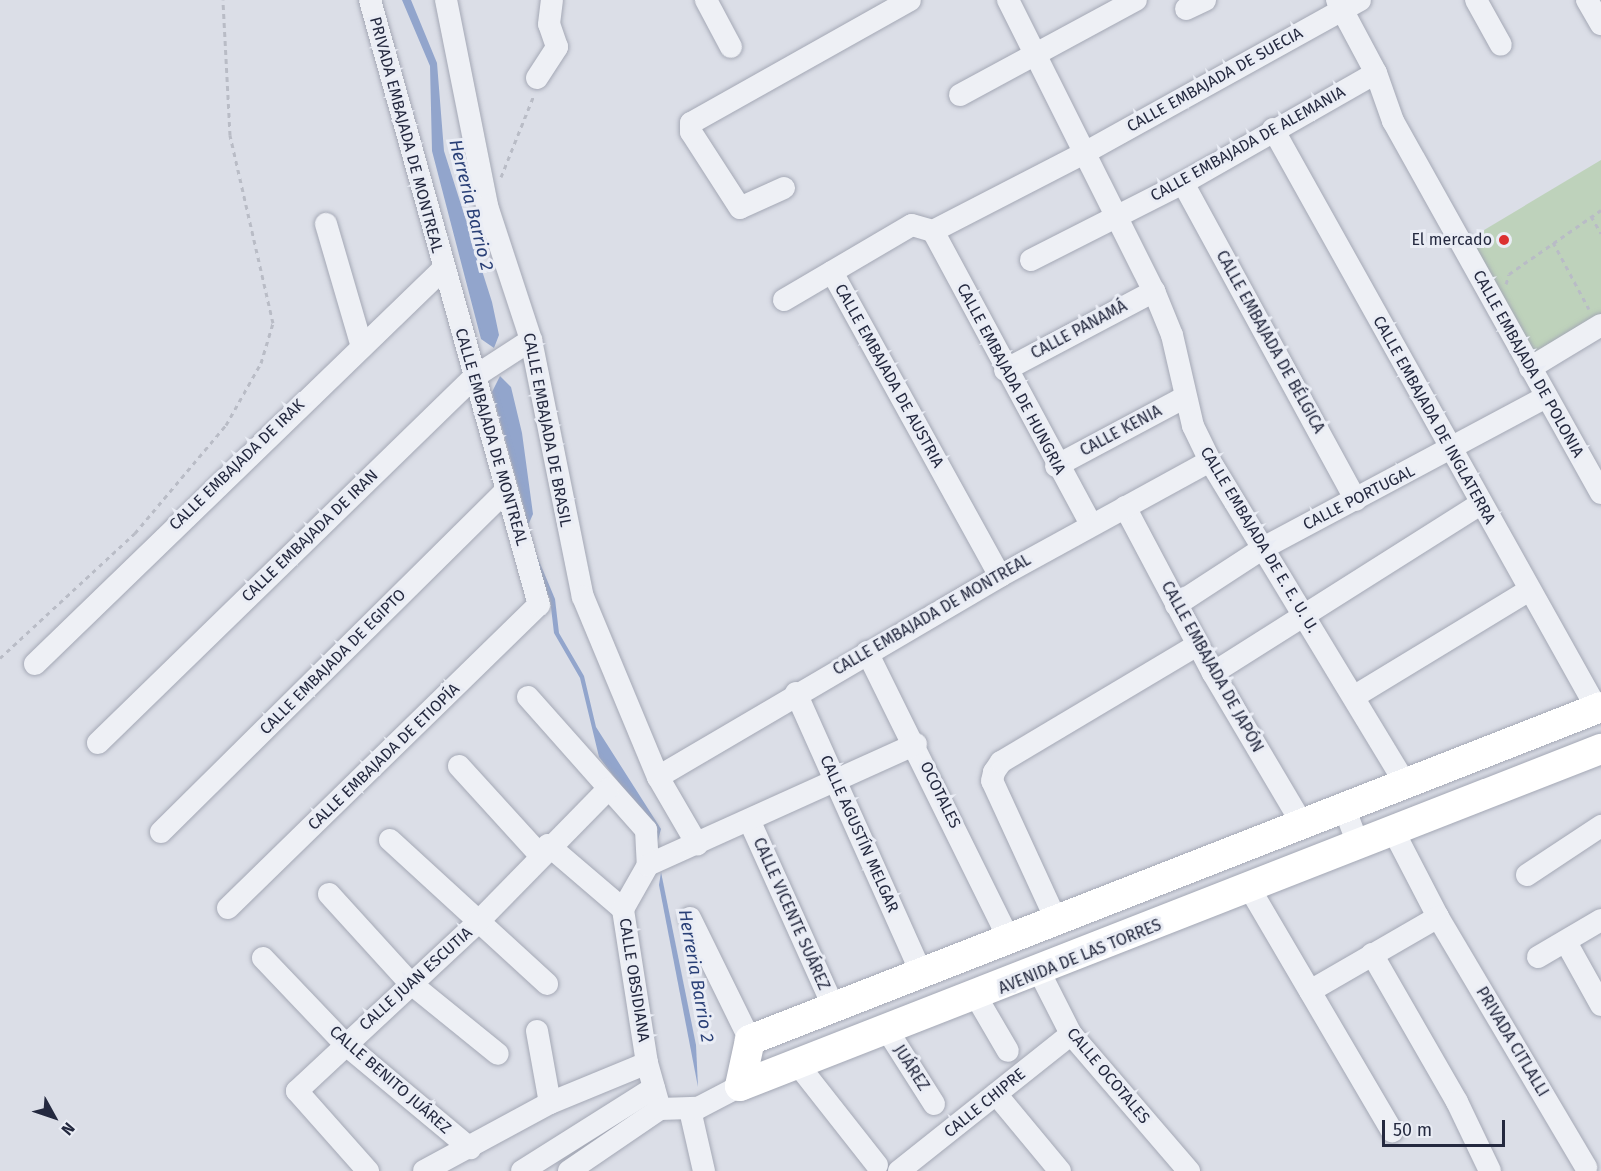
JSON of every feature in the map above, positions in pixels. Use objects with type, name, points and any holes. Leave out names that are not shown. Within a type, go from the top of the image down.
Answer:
[{"type":"main road","points":[[740,1086],[750,1040],[1345,810],[1405,783],[1599,708]]},
{"type":"main road","name":"AVENIDA DE LAS TORRES","points":[[740,1086],[889,1033],[1601,749]]},
{"type":"street","name":"PRIVADA EMBAJADA DE MONTREAL","points":[[370,0],[442,270]]},
{"type":"street","name":"CALLE EMBAJADA DE BRASIL","points":[[446,0],[488,206],[531,340],[575,571],[658,777],[697,844]]},
{"type":"street","points":[[706,0],[731,46]]},
{"type":"street","points":[[784,188],[740,208],[691,132],[691,123],[910,0]]},
{"type":"street","name":"CALLE EMBAJADA DE E. E. U. U.","points":[[1008,0],[1088,151],[1154,291],[1172,335],[1185,397],[1210,461],[1265,547],[1405,783]]},
{"type":"street","points":[[960,95],[1136,0]]},
{"type":"street","points":[[1476,0],[1501,45]]},
{"type":"street","points":[[1587,0],[1601,24]]},
{"type":"street","points":[[537,78],[557,47],[549,24],[551,1]]},
{"type":"street","name":"CALLE EMBAJADA DE POLONIA","points":[[1346,3],[1376,73],[1393,122],[1601,493]]},
{"type":"street","name":"CALLE EMBAJADA DE SUECIA","points":[[1088,151],[1346,3]]},
{"type":"street","name":"CALLE EMBAJADA DE ALEMANIA","points":[[1031,260],[1119,213],[1183,183],[1273,129],[1376,73]]},
{"type":"street","name":"CALLE EMBAJADA DE INGLATERRA","points":[[1273,129],[1452,449],[1528,591],[1599,708]]},
{"type":"street","points":[[933,231],[1088,151]]},
{"type":"street","name":"CALLE EMBAJADA DE BÉLGICA","points":[[1183,183],[1356,500]]},
{"type":"street","points":[[326,224],[361,344]]},
{"type":"street","name":"CALLE EMBAJADA DE AUSTRIA","points":[[933,231],[912,225],[832,272],[1000,576]]},
{"type":"street","name":"CALLE EMBAJADA DE HUNGRIA","points":[[933,231],[1056,466],[1091,525]]},
{"type":"street","name":"CALLE EMBAJADA DE IRAK","points":[[35,664],[361,344],[442,270]]},
{"type":"street","name":"CALLE EMBAJADA DE MONTREAL","points":[[442,270],[539,605]]},
{"type":"street","points":[[784,300],[832,272]]},
{"type":"street","name":"CALLE PANAMÁ","points":[[1005,370],[1154,291]]},
{"type":"street","points":[[1530,368],[1599,326]]},
{"type":"street","name":"CALLE EMBAJADA DE IRAN","points":[[98,743],[474,377],[531,340]]},
{"type":"street","name":"CALLE KENIA","points":[[1056,466],[1185,397]]},
{"type":"street","name":"CALLE PORTUGAL","points":[[1176,605],[1265,547],[1546,397]]},
{"type":"street","name":"CALLE EMBAJADA DE MONTREAL","points":[[658,777],[867,652],[1091,525],[1210,461]]},
{"type":"street","name":"CALLE EMBAJADA DE EGIPTO","points":[[161,832],[506,491]]},
{"type":"street","points":[[1213,674],[1306,618],[1480,504]]},
{"type":"street","name":"CALLE EMBAJADA DE JAPÓN","points":[[1125,507],[1213,674],[1303,825]]},
{"type":"street","points":[[1355,696],[1528,591]]},
{"type":"street","name":"CALLE EMBAJADA DE ETIOPÍA","points":[[228,908],[539,605]]},
{"type":"street","points":[[1057,922],[992,781],[994,772],[1001,762],[1197,645]]},
{"type":"street","name":"OCOTALES","points":[[867,652],[916,744],[1010,941]]},
{"type":"street","name":"CALLE AGUSTÍN MELGAR","points":[[796,693],[922,975]]},
{"type":"street","points":[[528,697],[646,830],[657,860],[750,822],[916,744]]},
{"type":"street","points":[[459,766],[544,849],[623,909]]},
{"type":"street","name":"CALLE JUAN ESCUTIA","points":[[368,1171],[297,1091],[410,982],[477,923],[544,849],[608,789]]},
{"type":"street","points":[[1345,810],[1359,846]]},
{"type":"street","name":"CALLE VICENTE SUÁREZ","points":[[750,822],[833,1006]]},
{"type":"street","points":[[1527,875],[1601,826]]},
{"type":"street","name":"PRIVADA CITLALLI","points":[[1394,832],[1438,917],[1587,1167]]},
{"type":"street","points":[[390,840],[477,923],[547,984]]},
{"type":"street","name":"CALLE OBSIDIANA","points":[[657,860],[623,909],[647,1063],[657,1099]]},
{"type":"street","points":[[1250,889],[1392,1131]]},
{"type":"street","points":[[329,894],[410,982],[498,1054]]},
{"type":"street","points":[[1310,991],[1438,917]]},
{"type":"street","points":[[690,918],[750,1040]]},
{"type":"street","points":[[1538,957],[1601,920]]},
{"type":"street","points":[[1566,942],[1601,1005]]},
{"type":"street","points":[[1372,954],[1457,1102],[1490,1171]]},
{"type":"street","name":"CALLE BENITO JUÁREZ","points":[[263,958],[345,1044],[470,1148]]},
{"type":"street","name":"CALLE OCOTALES","points":[[1040,973],[1071,1034],[1189,1171]]},
{"type":"street","points":[[977,998],[1008,1052]]},
{"type":"street","points":[[537,1031],[550,1103]]},
{"type":"street","name":"JUÁREZ","points":[[889,1033],[934,1104]]},
{"type":"street","name":"CALLE CHIPRE","points":[[899,1171],[923,1164],[996,1094],[1071,1034]]},
{"type":"street","points":[[424,1171],[550,1103],[647,1063]]},
{"type":"street","points":[[799,1066],[877,1165]]},
{"type":"street","name":"AVENIDA DE LAS TORRES","points":[[657,1099],[690,1110],[740,1086]]},
{"type":"street","points":[[996,1094],[1060,1171]]},
{"type":"street","points":[[574,1170],[657,1099]]},
{"type":"street","points":[[522,1171],[657,1099]]},
{"type":"street","points":[[690,1110],[704,1171]]},
{"type":"path","points":[[0,658],[135,533],[226,425],[261,363],[273,323],[231,135],[222,0]]},
{"type":"path","points":[[488,206],[531,112],[537,78]]},
{"type":"path","points":[[1489,295],[1553,242],[1601,210]]},
{"type":"path","points":[[1591,216],[1601,233]]},
{"type":"path","points":[[1553,242],[1599,326]]},
{"type":"green space","points":[[1601,160],[1601,317],[1524,365],[1459,245]]},
{"type":"water","points":[[402,0],[411,0],[437,63],[444,151],[492,302],[499,335],[494,348],[481,339],[432,151],[430,66]]},
{"type":"water","points":[[500,376],[511,387],[522,433],[533,514],[526,530],[555,599],[559,633],[584,676],[596,727],[661,829],[657,844],[656,831],[599,757],[580,678],[554,633],[550,599],[518,528],[526,514],[492,392]]},
{"type":"water","points":[[661,872],[696,1045],[698,1087],[659,885]]},
{"type":"place","name":"El mercado","points":[[1504,240]]},
{"type":"water label","name":"Herreria Barrio 2","points":[[471,205]]},
{"type":"water label","name":"Herreria Barrio 2","points":[[696,976]]}]
